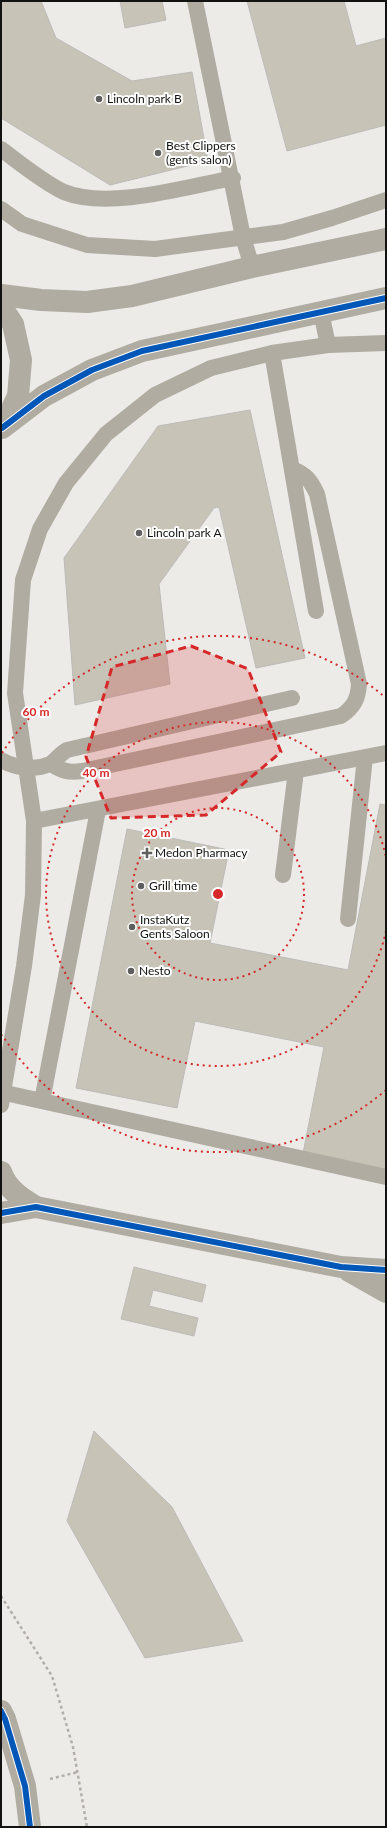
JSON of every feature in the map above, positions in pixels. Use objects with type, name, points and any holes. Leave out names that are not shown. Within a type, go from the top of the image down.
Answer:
[{"type":"street","points":[[1,295],[41,300],[87,302],[132,296],[252,267],[386,239]]},
{"type":"street","points":[[2,429],[44,396],[92,370],[142,351],[386,298]]},
{"type":"street","points":[[1,306],[13,324],[21,360],[18,396],[2,429]]},
{"type":"street","points":[[1,1172],[3,1178],[17,1196],[36,1207],[341,1267],[386,1270]]},
{"type":"street","points":[[1,1213],[36,1207]]},
{"type":"street","points":[[341,1267],[386,1292]]},
{"type":"street","points":[[1,1711],[25,1786],[30,1827]]},
{"type":"lane","points":[[195,1],[243,237],[252,267]]},
{"type":"lane","points":[[1,149],[64,192],[98,200],[133,197],[232,178]]},
{"type":"lane","points":[[1,209],[22,224],[87,245],[155,248],[283,232],[339,216],[386,200]]},
{"type":"lane","points":[[321,312],[328,345]]},
{"type":"lane","points":[[386,343],[328,345],[272,353],[211,368],[155,396],[106,434],[66,482],[40,529],[23,580],[15,693],[34,821],[33,895],[24,966],[2,1097],[42,1101],[386,1177]]},
{"type":"lane","points":[[272,353],[316,611]]},
{"type":"lane","points":[[51,764],[60,770],[71,772],[82,770],[335,718],[341,716],[352,708],[358,697],[359,684],[317,494],[311,482],[303,473],[292,469]]},
{"type":"lane","points":[[1,760],[12,766],[27,768],[51,764],[58,755],[67,750],[292,698]]},
{"type":"lane","points":[[34,821],[98,810],[386,752]]},
{"type":"lane","points":[[348,919],[365,757]]},
{"type":"lane","points":[[283,874],[296,771]]},
{"type":"lane","points":[[42,1101],[98,810]]},
{"type":"path","points":[[1,1596],[52,1676],[73,1747],[87,1827]]},
{"type":"highlighted area","points":[[191,646],[248,669],[281,752],[206,815],[111,818],[86,757],[112,667]]},
{"type":"building","name":"Lincoln park B","points":[[1,1],[41,1],[56,38],[132,81],[192,72],[208,161],[110,185],[1,118]]},
{"type":"building","points":[[120,1],[162,1],[166,20],[125,28]]},
{"type":"building","points":[[247,1],[344,1],[356,46],[386,38],[386,125],[287,151]]},
{"type":"building","name":"Lincoln park A","points":[[250,410],[305,658],[256,668],[219,507],[214,508],[159,584],[170,684],[75,705],[64,558],[158,426]]},
{"type":"building","points":[[380,804],[386,805],[386,1170],[303,1153],[324,1047],[195,1021],[177,1108],[76,1088],[127,829],[229,850],[210,943],[348,970]]},
{"type":"building","points":[[134,1267],[206,1285],[202,1302],[153,1290],[149,1306],[198,1318],[194,1336],[121,1319]]},
{"type":"building","points":[[94,1431],[172,1507],[243,1641],[145,1658],[67,1521]]},
{"type":"cycle path","points":[[2,428],[44,396],[92,370],[142,351],[386,298]]},
{"type":"cycle path","points":[[1,1213],[36,1207],[341,1267],[386,1270]]},
{"type":"cycle path","points":[[1,1711],[5,1719],[25,1786],[30,1827]]},
{"type":"place","name":"Lincoln park B","points":[[99,99]]},
{"type":"place","name":"Best Clippers (gents salon)","points":[[158,153]]},
{"type":"place","name":"Lincoln park A","points":[[139,533]]},
{"type":"place","name":"Medon Pharmacy","points":[[147,853]]},
{"type":"place","name":"Grill time","points":[[141,886]]},
{"type":"place","name":"InstaKutz Gents Saloon","points":[[132,927]]},
{"type":"place","name":"Nesto","points":[[131,971]]}]
